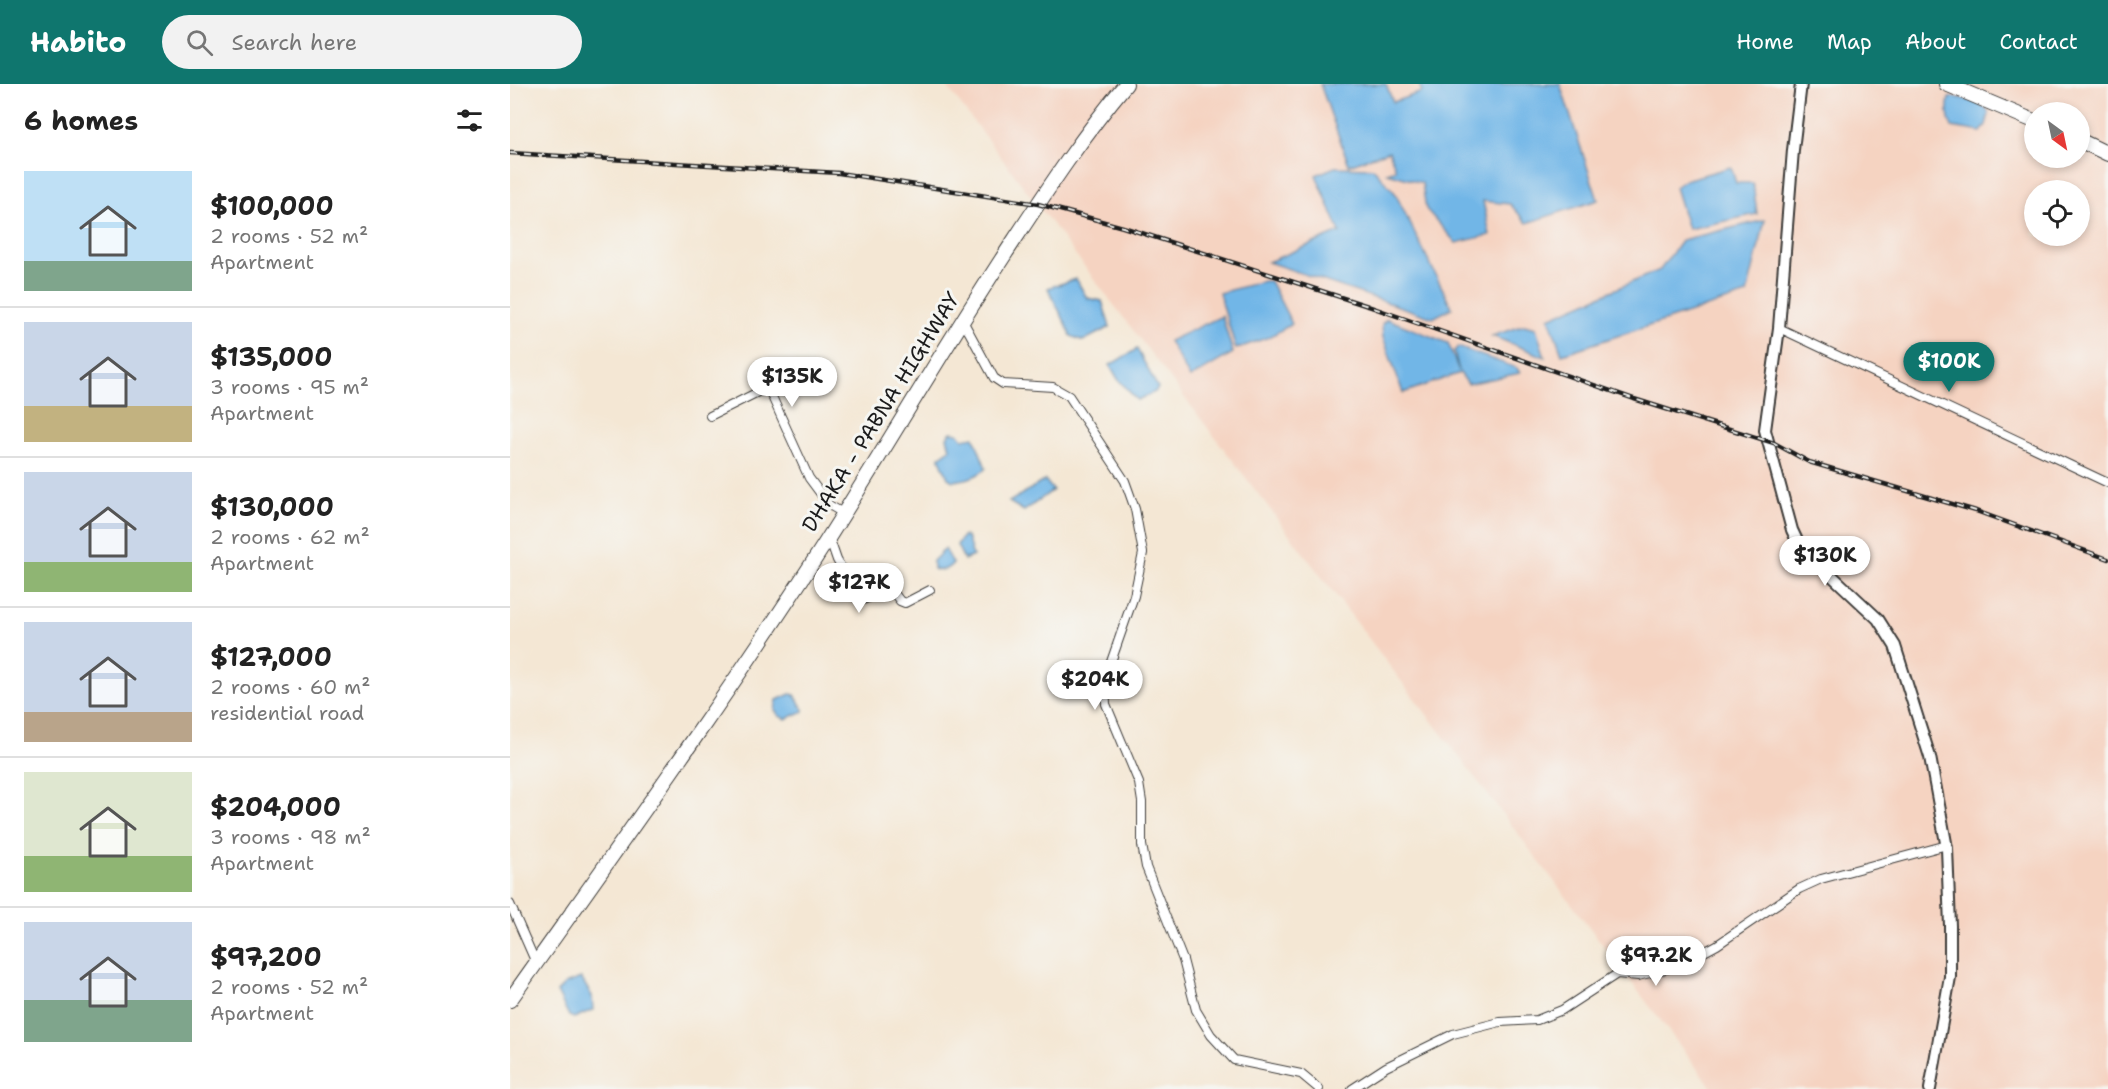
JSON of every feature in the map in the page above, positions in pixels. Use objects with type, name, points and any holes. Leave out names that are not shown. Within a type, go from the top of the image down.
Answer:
[{"type":"highway","name":"DHAKA - PABNA HIGHWAY","points":[[510,1000],[698,735],[829,536],[962,319],[1088,129],[1126,84]]},
{"type":"highway","points":[[1946,84],[2024,118]]},
{"type":"highway","points":[[2090,145],[2108,154]]},
{"type":"main road","points":[[1801,84],[1793,150],[1779,328],[1765,430],[1792,530],[1799,545],[1878,618],[1895,646],[1930,757],[1947,846],[1950,977],[1930,1089]]},
{"type":"street","points":[[962,319],[994,378],[1003,384],[1053,387],[1069,396],[1125,481],[1136,509],[1143,553],[1134,596],[1105,680],[1104,693],[1113,724],[1139,783],[1142,802],[1142,845],[1146,867],[1183,960],[1191,998],[1211,1035],[1234,1060],[1301,1074],[1319,1089]]},
{"type":"street","points":[[1779,328],[2108,483]]},
{"type":"street","points":[[710,416],[758,392],[769,390],[809,478],[830,505],[843,513]]},
{"type":"street","points":[[829,536],[837,560],[860,601],[891,589],[900,601],[905,603],[930,590]]},
{"type":"street","points":[[1352,1089],[1386,1067],[1453,1034],[1500,1022],[1537,1020],[1562,1010],[1617,974],[1638,976],[1678,966],[1717,945],[1799,889],[1821,879],[1947,846]]},
{"type":"street","points":[[510,904],[536,963]]},
{"type":"shaded area","points":[[945,84],[2108,84],[2108,1089],[1713,1089]]},
{"type":"water","points":[[1320,84],[1386,84],[1393,102],[1422,92],[1419,84],[1560,84],[1598,200],[1527,223],[1510,204],[1483,201],[1490,235],[1456,243],[1426,209],[1422,183],[1387,173],[1396,170],[1389,151],[1349,165]]},
{"type":"water","points":[[1955,97],[1975,102],[1987,110],[1989,114],[1986,125],[1981,132],[1952,127],[1948,116],[1948,106],[1949,98]]},
{"type":"water","points":[[1335,167],[1373,168],[1395,193],[1452,308],[1433,318],[1268,262],[1340,232],[1316,175]]},
{"type":"water","points":[[1731,167],[1736,183],[1753,183],[1757,214],[1688,229],[1675,187],[1685,180]]},
{"type":"water","points":[[1765,220],[1747,294],[1562,354],[1549,318],[1660,270],[1682,240]]},
{"type":"water","points":[[1076,279],[1087,298],[1102,301],[1110,327],[1083,341],[1071,336],[1048,288]]},
{"type":"water","points":[[1270,281],[1292,324],[1269,337],[1236,349],[1219,293]]},
{"type":"water","points":[[1222,316],[1233,353],[1190,378],[1169,341]]},
{"type":"water","points":[[1387,319],[1448,343],[1459,371],[1454,351],[1458,347],[1517,368],[1520,373],[1468,384],[1460,373],[1403,393],[1383,337],[1382,324]]},
{"type":"water","points":[[1524,325],[1536,328],[1545,357],[1492,336]]},
{"type":"water","points":[[1137,349],[1158,388],[1155,392],[1137,400],[1118,379],[1110,365]]},
{"type":"water","points":[[951,432],[958,433],[963,439],[974,437],[986,468],[983,471],[962,480],[953,481],[948,478],[939,457],[950,449],[947,437]]},
{"type":"water","points":[[1045,480],[1053,490],[1024,511],[1009,502]]},
{"type":"water","points":[[963,536],[967,537],[973,556],[964,560],[957,545]]},
{"type":"water","points":[[945,549],[953,563],[944,569],[933,569],[933,561]]},
{"type":"water","points":[[790,694],[795,695],[804,711],[786,719],[779,716],[775,710],[777,700]]},
{"type":"water","points":[[581,978],[592,996],[593,1010],[574,1018],[569,1016],[557,992],[565,984]]},
{"type":"railway","points":[[510,153],[839,173],[1038,204],[1123,227],[1368,306],[1634,399],[1774,443],[1809,462],[1976,511],[2108,559]]}]
